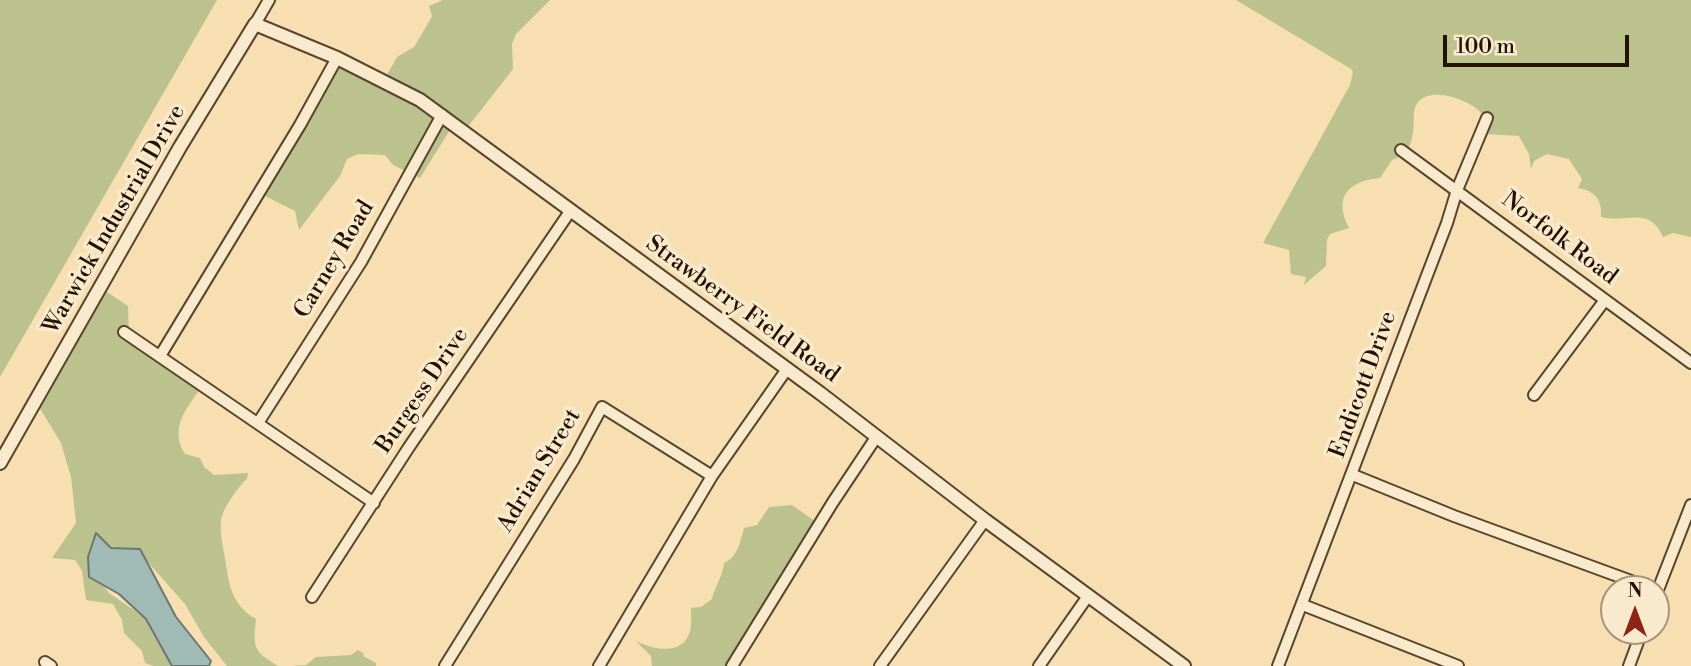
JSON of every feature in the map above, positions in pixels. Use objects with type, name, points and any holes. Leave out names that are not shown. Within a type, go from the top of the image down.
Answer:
[{"type":"street","name":"Warwick Industrial Drive","points":[[0,463],[187,136],[269,0]]},
{"type":"street","name":"Strawberry Field Road","points":[[255,24],[337,58],[401,89],[442,115],[1184,666]]},
{"type":"street","points":[[160,356],[287,147],[337,58]]},
{"type":"street","name":"Carney Road","points":[[258,423],[361,262],[442,115]]},
{"type":"street","name":"Endicott Drive","points":[[1279,666],[1353,475],[1457,190],[1487,118]]},
{"type":"street","name":"Norfolk Road","points":[[1401,150],[1691,363]]},
{"type":"street","name":"Burgess Drive","points":[[313,597],[571,210]]},
{"type":"street","points":[[1534,395],[1605,300]]},
{"type":"street","points":[[124,332],[374,503]]},
{"type":"street","points":[[599,666],[712,477],[787,369]]},
{"type":"street","name":"Adrian Street","points":[[444,666],[574,459],[602,407],[712,477]]},
{"type":"street","points":[[732,666],[877,436]]},
{"type":"street","points":[[1353,475],[1613,575]]},
{"type":"street","points":[[1663,575],[1691,505]]},
{"type":"street","points":[[880,666],[985,520]]},
{"type":"street","points":[[1039,666],[1088,596]]},
{"type":"street","points":[[1303,605],[1458,666]]},
{"type":"street","points":[[1629,666],[1637,645]]},
{"type":"green space","points":[[0,0],[217,0],[0,377]]},
{"type":"green space","points":[[443,0],[550,0],[516,34],[512,44],[513,69],[467,128],[453,125],[420,178],[393,165],[385,155],[358,154],[347,159],[340,176],[299,230],[295,211],[265,196],[266,190],[341,62],[383,82],[397,57],[414,47],[432,16],[429,6]]},
{"type":"green space","points":[[1236,0],[1691,0],[1691,237],[1673,233],[1663,237],[1651,221],[1644,218],[1601,217],[1597,197],[1578,188],[1582,179],[1569,159],[1547,154],[1534,161],[1531,169],[1529,154],[1519,136],[1487,134],[1485,118],[1473,106],[1453,97],[1433,95],[1425,97],[1416,106],[1413,136],[1407,154],[1392,160],[1380,178],[1359,183],[1346,192],[1343,208],[1349,228],[1330,234],[1327,240],[1326,266],[1304,285],[1306,277],[1291,274],[1289,250],[1263,243],[1350,85],[1353,72]]},
{"type":"green space","points":[[101,288],[128,306],[129,336],[201,388],[185,411],[179,427],[180,445],[185,454],[200,458],[204,467],[214,475],[248,473],[247,479],[231,498],[222,516],[223,545],[231,590],[240,606],[256,619],[256,648],[278,666],[227,666],[204,637],[185,604],[137,550],[102,583],[109,593],[147,619],[182,666],[153,666],[145,663],[142,651],[124,633],[122,620],[113,604],[86,600],[82,571],[75,560],[52,558],[76,523],[71,477],[61,443],[36,402]]},
{"type":"green space","points":[[792,505],[819,524],[732,666],[652,666],[651,656],[636,641],[667,649],[675,648],[687,639],[691,608],[701,607],[712,599],[724,563],[735,553],[744,528],[757,525],[769,507]]},
{"type":"green space","points":[[358,650],[376,663],[376,666],[292,666],[306,665],[316,657],[351,655]]},
{"type":"water","points":[[96,533],[111,548],[140,549],[176,617],[211,661],[209,666],[172,666],[146,619],[119,594],[89,577],[88,557]]}]
